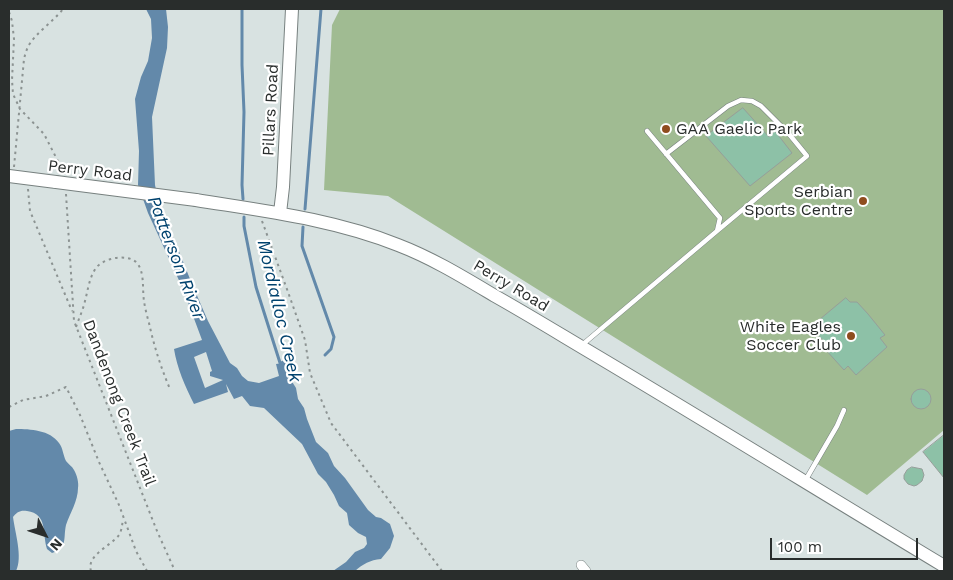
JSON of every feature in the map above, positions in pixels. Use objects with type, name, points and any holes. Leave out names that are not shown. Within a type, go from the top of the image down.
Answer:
[{"type":"main road","name":"Pillars Road","points":[[280,213],[292,9]]},
{"type":"main road","name":"Perry Road","points":[[11,176],[28,180],[196,200],[280,213],[363,232],[398,244],[457,273],[944,566]]},
{"type":"lane","points":[[580,346],[807,156],[789,134],[761,106],[752,101],[741,100],[728,106],[666,154]]},
{"type":"lane","points":[[647,131],[720,218],[716,231]]},
{"type":"lane","points":[[805,482],[844,410]]},
{"type":"path","points":[[11,176],[20,109],[24,59],[28,47],[63,9]]},
{"type":"path","name":"Dandenong Creek Trail","points":[[9,12],[14,39],[13,94],[20,109],[44,134],[62,169],[61,183],[73,313],[76,327],[157,531],[175,571]]},
{"type":"path","points":[[28,180],[30,211],[73,313]]},
{"type":"path","points":[[257,210],[305,340],[310,373],[331,423],[442,571]]},
{"type":"path","points":[[76,327],[83,309],[90,278],[97,266],[116,258],[129,258],[137,263],[142,276],[149,325],[162,370],[170,389]]},
{"type":"path","points":[[9,407],[23,400],[46,396],[66,387],[124,517],[136,551],[147,571]]},
{"type":"path","points":[[91,571],[90,567],[98,553],[122,529],[124,517]]},
{"type":"green space","points":[[340,9],[944,9],[944,430],[867,495],[388,196],[324,190],[332,25]]},
{"type":"water","name":"Patterson River","points":[[146,9],[166,9],[168,27],[167,48],[152,117],[155,185],[160,208],[208,321],[230,363],[248,381],[259,383],[279,376],[276,364],[291,362],[294,372],[291,380],[296,388],[298,399],[304,408],[316,442],[328,453],[334,466],[368,510],[376,517],[390,524],[394,536],[390,548],[381,559],[373,560],[355,571],[333,571],[346,562],[355,552],[364,548],[367,544],[366,537],[349,525],[347,513],[339,506],[326,482],[318,474],[302,444],[264,408],[250,406],[242,396],[234,399],[226,384],[228,392],[194,404],[182,377],[174,349],[202,340],[183,289],[148,213],[138,185],[139,151],[135,99],[148,61],[152,38],[151,19]],"holes":[[[206,352],[212,371],[210,376],[223,380],[205,388],[194,357]]]},
{"type":"water","points":[[16,429],[39,431],[50,435],[59,443],[66,461],[72,467],[78,479],[78,493],[66,525],[63,546],[52,553],[47,549],[43,525],[38,516],[34,513],[22,511],[13,517],[19,559],[16,571],[9,571],[9,431]]},
{"type":"building","points":[[743,108],[769,137],[775,131],[792,153],[750,186],[706,136]]},
{"type":"building","name":"White Eagles Soccer Club","points":[[846,298],[850,302],[857,302],[868,314],[885,335],[880,338],[887,347],[856,375],[848,366],[844,370],[825,349],[828,346],[811,327]]},
{"type":"building","points":[[921,389],[928,392],[931,399],[928,406],[921,409],[914,406],[911,399],[914,392]]},
{"type":"building","points":[[944,435],[944,478],[923,452]]},
{"type":"building","points":[[912,467],[922,469],[924,475],[922,481],[914,486],[908,484],[904,479],[907,470]]},
{"type":"waterway","name":"Mordialloc Creek","points":[[242,9],[243,199]]},
{"type":"waterway","points":[[305,209],[321,9]]},
{"type":"waterway","name":"Mordialloc Creek","points":[[244,217],[244,226],[256,287],[281,366]]},
{"type":"waterway","points":[[303,227],[302,246],[334,337],[331,349],[325,355]]},
{"type":"waterway","points":[[281,363],[292,358]]},
{"type":"place","name":"GAA Gaelic Park","points":[[666,129]]},
{"type":"place","name":"Serbian Sports Centre","points":[[863,201]]},
{"type":"place","name":"White Eagles Soccer Club","points":[[851,336]]}]
